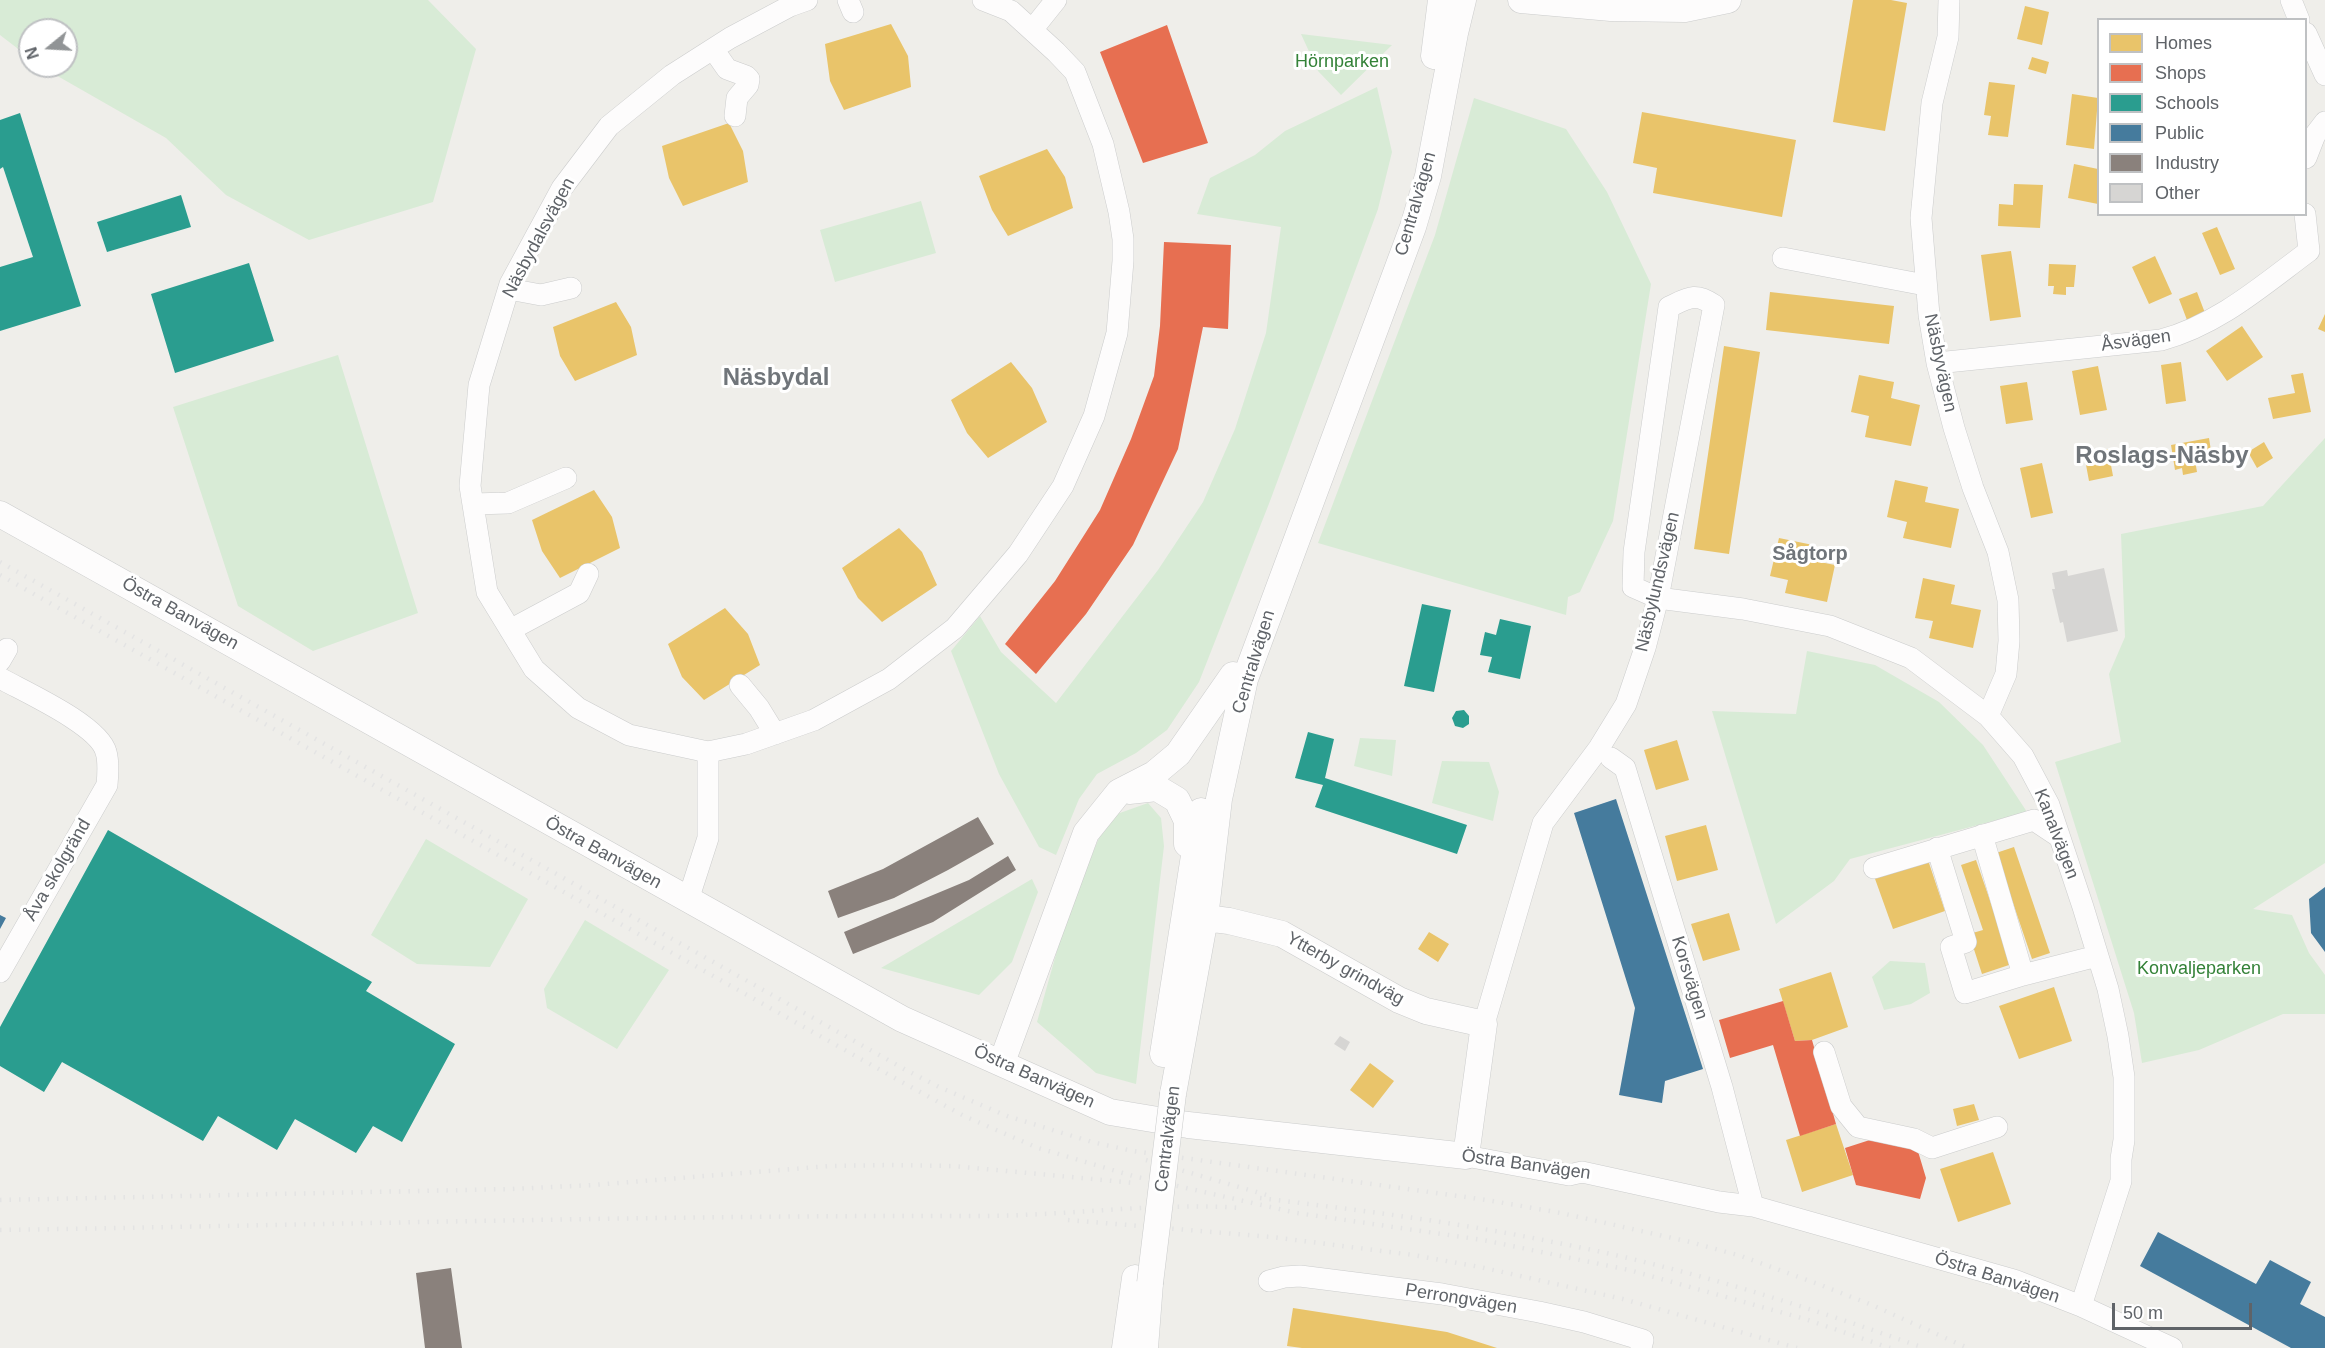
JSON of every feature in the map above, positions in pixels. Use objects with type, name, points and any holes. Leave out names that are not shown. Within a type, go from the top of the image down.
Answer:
[{"type":"street","name":"Näsbydalsvägen","points":[[807,0],[790,6],[672,75],[609,126],[562,188],[509,289],[479,385],[470,486],[487,592],[534,669],[578,708],[628,735],[708,752],[746,744],[814,720],[889,679],[955,628],[1018,554],[1063,486],[1094,416],[1117,333],[1123,250],[1119,212],[1103,144],[1075,72],[1032,30],[1014,5],[983,0]]},
{"type":"street","points":[[1032,30],[1056,0]]},
{"type":"street","name":"Centralvägen","points":[[1196,914],[1203,794],[1233,675],[1292,511],[1346,376],[1414,175],[1441,0]]},
{"type":"street","name":"Centralvägen","points":[[1125,1348],[1142,1280],[1165,1091],[1196,914],[1245,679],[1413,227],[1428,176],[1463,0]]},
{"type":"street","points":[[1521,0],[1611,8],[1684,9],[1728,0]]},
{"type":"street","name":"Näsbyvägen","points":[[1948,0],[1948,37],[1932,103],[1921,218],[1925,285],[1937,363],[1973,488],[1998,552],[2008,600],[2009,641],[2006,674],[1988,716]]},
{"type":"street","points":[[2290,0],[2298,18]]},
{"type":"street","points":[[2307,35],[2325,75]]},
{"type":"street","points":[[713,49],[727,69],[746,76],[748,79],[748,85],[737,98],[735,116]]},
{"type":"street","points":[[2307,155],[2315,135],[2325,122]]},
{"type":"street","name":"Åsvägen","points":[[1937,363],[2161,340],[2183,334],[2203,326],[2317,257],[2306,216]]},
{"type":"street","points":[[1784,258],[1925,285]]},
{"type":"street","points":[[509,289],[541,295],[571,288]]},
{"type":"street","name":"Näsbylundsvägen","points":[[1466,1156],[1484,1024],[1543,823],[1564,791],[1599,748],[1626,704],[1645,648],[1658,598],[1714,305],[1704,298],[1689,297],[1670,307],[1634,552],[1633,587]]},
{"type":"street","points":[[473,504],[508,503],[566,478]]},
{"type":"street","name":"Östra Banvägen","points":[[0,513],[902,1019],[1110,1112],[1188,1125],[1466,1156],[1569,1175],[1582,1172],[1719,1202],[1753,1206],[2004,1276],[2081,1306],[2172,1348]]},
{"type":"street","points":[[510,630],[579,593],[588,574]]},
{"type":"street","name":"Kanalvägen","points":[[1633,587],[1658,598],[1743,609],[1830,626],[1911,658],[1988,716],[2023,756],[2049,806],[2097,956],[2118,1036],[2124,1077],[2124,1140],[2121,1181],[2081,1306]]},
{"type":"street","points":[[1002,1062],[1086,833],[1119,792],[1154,774],[1178,754],[1233,675]]},
{"type":"street","name":"Åva skolgränd","points":[[0,678],[79,721],[96,735],[106,750],[108,765],[107,785],[0,972]]},
{"type":"street","points":[[740,685],[759,708],[775,734]]},
{"type":"street","points":[[688,900],[708,838],[708,752]]},
{"type":"street","name":"Korsvägen","points":[[1611,758],[1625,768],[1722,1087],[1753,1206]]},
{"type":"street","points":[[1119,792],[1157,788],[1177,800],[1187,821],[1196,914]]},
{"type":"street","points":[[1874,868],[2034,820],[2058,836]]},
{"type":"street","points":[[1982,835],[2023,975]]},
{"type":"street","points":[[1937,848],[1966,942],[1951,947],[1965,993],[2097,956]]},
{"type":"street","name":"Ytterby grindväg","points":[[1196,914],[1282,934],[1399,1000],[1426,1011],[1484,1024]]},
{"type":"street","points":[[1824,1052],[1841,1106],[1858,1127],[1914,1139],[1932,1148],[1997,1126]]},
{"type":"street","name":"Perrongvägen","points":[[1269,1281],[1299,1276],[1442,1294],[1584,1322],[1643,1340],[1641,1348]]},
{"type":"street","name":"Centralvägen","points":[[1142,1280],[1145,1348]]},
{"type":"green space","points":[[0,0],[428,0],[476,49],[433,202],[309,240],[226,195],[166,138],[61,78],[78,78],[78,18],[18,18],[18,49],[0,35]]},
{"type":"green space","name":"Hörnparken","points":[[1301,34],[1392,45],[1341,95],[1318,71]]},
{"type":"green space","points":[[1377,87],[1392,152],[1378,209],[1270,501],[1199,682],[1167,730],[1136,753],[1097,774],[1079,799],[1056,855],[1039,847],[999,774],[951,651],[980,616],[1001,652],[1056,703],[1158,570],[1203,502],[1235,429],[1266,333],[1281,227],[1197,214],[1210,178],[1255,155],[1285,131]]},
{"type":"green space","points":[[1474,98],[1566,129],[1607,192],[1651,284],[1613,521],[1580,592],[1568,597],[1566,615],[1318,543],[1435,235]]},
{"type":"green space","points":[[921,201],[936,253],[835,282],[820,230]]},
{"type":"green space","points":[[338,355],[418,613],[313,651],[238,606],[173,407]]},
{"type":"green space","name":"Konvaljeparken","points":[[2325,438],[2325,863],[2253,909],[2292,915],[2309,953],[2325,975],[2325,1014],[2283,1014],[2199,1050],[2142,1063],[2134,1013],[2055,762],[2121,742],[2109,674],[2125,637],[2121,534],[2263,506]]},
{"type":"green space","points":[[1807,651],[1875,665],[1939,702],[1983,745],[2027,812],[1850,859],[1834,881],[1776,924],[1712,711],[1796,714]]},
{"type":"green space","points":[[1360,738],[1396,740],[1392,776],[1354,766]]},
{"type":"green space","points":[[1442,761],[1489,762],[1499,792],[1493,821],[1432,803]]},
{"type":"green space","points":[[1148,803],[1161,818],[1164,846],[1136,1084],[1096,1073],[1037,1022],[1067,915],[1099,838],[1117,814]]},
{"type":"green space","points":[[426,839],[528,899],[490,967],[417,964],[371,935]]},
{"type":"green space","points":[[1032,879],[1038,892],[1012,962],[979,995],[881,968]]},
{"type":"green space","points":[[585,920],[669,970],[617,1049],[547,1008],[544,989]]},
{"type":"green space","points":[[1890,961],[1925,963],[1930,993],[1911,1004],[1884,1010],[1872,977]]},
{"type":"building: Homes","points":[[1853,0],[1891,0],[1907,3],[1885,131],[1833,122]]},
{"type":"building: Homes","points":[[2025,6],[2049,12],[2042,45],[2017,39]]},
{"type":"building: Homes","points":[[891,24],[908,56],[911,87],[844,110],[830,81],[825,44]]},
{"type":"building: Homes","points":[[2032,57],[2049,62],[2046,74],[2028,69]]},
{"type":"building: Homes","points":[[1989,82],[2015,85],[2008,137],[1988,135],[1991,116],[1984,115]]},
{"type":"building: Homes","points":[[2072,94],[2097,98],[2094,149],[2066,145]]},
{"type":"building: Homes","points":[[1642,112],[1796,140],[1782,217],[1653,193],[1657,168],[1633,163]]},
{"type":"building: Homes","points":[[729,123],[743,151],[748,182],[683,206],[669,178],[662,146]]},
{"type":"building: Homes","points":[[1047,149],[1065,177],[1073,208],[1008,236],[992,210],[979,176]]},
{"type":"building: Homes","points":[[2074,164],[2097,169],[2097,204],[2068,198]]},
{"type":"building: Homes","points":[[2014,184],[2043,185],[2040,228],[1998,226],[1999,204],[2013,205]]},
{"type":"building: Homes","points":[[2217,227],[2235,269],[2220,275],[2202,233]]},
{"type":"building: Homes","points":[[2011,251],[2021,317],[1990,321],[1981,255]]},
{"type":"building: Homes","points":[[2155,256],[2172,294],[2149,304],[2132,267]]},
{"type":"building: Homes","points":[[2049,264],[2076,265],[2074,287],[2066,287],[2066,295],[2053,294],[2054,286],[2048,286]]},
{"type":"building: Homes","points":[[1770,292],[1894,306],[1889,344],[1766,330]]},
{"type":"building: Homes","points":[[2197,292],[2205,313],[2187,320],[2179,299]]},
{"type":"building: Homes","points":[[616,302],[631,327],[637,355],[575,381],[560,356],[553,327]]},
{"type":"building: Homes","points":[[2325,314],[2325,332],[2318,329]]},
{"type":"building: Homes","points":[[2242,326],[2263,357],[2227,381],[2206,351]]},
{"type":"building: Homes","points":[[1724,346],[1760,352],[1729,554],[1694,549]]},
{"type":"building: Homes","points":[[1011,362],[1032,388],[1047,422],[988,458],[967,433],[951,400]]},
{"type":"building: Homes","points":[[2181,362],[2186,401],[2166,404],[2161,365]]},
{"type":"building: Homes","points":[[2098,366],[2107,410],[2080,415],[2072,371]]},
{"type":"building: Homes","points":[[2303,373],[2311,412],[2273,419],[2268,398],[2295,393],[2291,375]]},
{"type":"building: Homes","points":[[1859,375],[1894,382],[1891,398],[1920,405],[1911,446],[1865,437],[1869,416],[1851,412]]},
{"type":"building: Homes","points":[[2027,382],[2033,420],[2006,424],[2000,386]]},
{"type":"building: Homes","points":[[2209,438],[2212,457],[2195,460],[2197,472],[2183,475],[2182,468],[2175,470],[2171,445]]},
{"type":"building: Homes","points":[[2264,442],[2273,458],[2257,468],[2248,452]]},
{"type":"building: Homes","points":[[2108,449],[2113,476],[2089,481],[2084,454]]},
{"type":"building: Homes","points":[[2042,463],[2053,513],[2031,518],[2020,468]]},
{"type":"building: Homes","points":[[1895,480],[1928,487],[1925,502],[1959,509],[1951,548],[1903,538],[1907,522],[1887,517]]},
{"type":"building: Homes","points":[[594,490],[612,517],[620,548],[560,578],[542,551],[532,520]]},
{"type":"building: Homes","points":[[899,528],[922,552],[937,585],[882,622],[858,598],[842,568]]},
{"type":"building: Homes","points":[[1779,538],[1813,545],[1810,560],[1835,565],[1827,602],[1785,593],[1788,580],[1770,576]]},
{"type":"building: Homes","points":[[1923,578],[1955,585],[1951,604],[1981,610],[1973,648],[1929,638],[1933,621],[1915,618]]},
{"type":"building: Homes","points":[[725,608],[748,634],[760,665],[704,700],[682,677],[668,644]]},
{"type":"building: Homes","points":[[1677,740],[1689,780],[1656,790],[1644,750]]},
{"type":"building: Homes","points":[[1706,825],[1718,870],[1677,881],[1665,836]]},
{"type":"building: Homes","points":[[2014,847],[2050,953],[2032,959],[1996,853]]},
{"type":"building: Homes","points":[[1927,857],[1945,911],[1893,929],[1874,876]]},
{"type":"building: Homes","points":[[1976,860],[2012,964],[1982,974],[1969,934],[1983,930],[1961,865]]},
{"type":"building: Homes","points":[[1729,913],[1740,950],[1703,961],[1691,924]]},
{"type":"building: Homes","points":[[1429,932],[1449,944],[1438,962],[1418,949]]},
{"type":"building: Homes","points":[[1831,972],[1848,1027],[1812,1040],[1795,1041],[1779,989]]},
{"type":"building: Homes","points":[[2054,987],[2072,1041],[2019,1059],[1999,1006]]},
{"type":"building: Homes","points":[[1370,1063],[1394,1081],[1373,1108],[1350,1090]]},
{"type":"building: Homes","points":[[1974,1104],[1979,1120],[1957,1126],[1953,1109]]},
{"type":"building: Homes","points":[[1836,1124],[1853,1175],[1802,1192],[1786,1140]]},
{"type":"building: Homes","points":[[1993,1152],[2011,1204],[1958,1222],[1940,1169]]},
{"type":"building: Homes","points":[[1293,1308],[1447,1332],[1497,1348],[1302,1348],[1287,1346]]},
{"type":"building: Shops","points":[[1167,25],[1208,143],[1143,163],[1100,52]]},
{"type":"building: Shops","points":[[1164,242],[1231,245],[1228,329],[1203,327],[1178,449],[1133,545],[1086,614],[1036,674],[1005,644],[1055,581],[1100,510],[1131,439],[1154,376],[1160,326]]},
{"type":"building: Shops","points":[[1783,1001],[1795,1041],[1812,1040],[1836,1124],[1800,1136],[1773,1045],[1730,1058],[1719,1020]]},
{"type":"building: Shops","points":[[1876,1138],[1917,1148],[1926,1178],[1920,1199],[1856,1185],[1845,1148]]},
{"type":"building: Schools","points":[[20,113],[81,306],[0,331],[0,267],[33,257],[3,167],[0,169],[0,120]]},
{"type":"building: Schools","points":[[181,195],[191,227],[107,252],[97,222]]},
{"type":"building: Schools","points":[[249,263],[274,341],[175,373],[151,294]]},
{"type":"building: Schools","points":[[1422,604],[1451,610],[1434,692],[1404,686]]},
{"type":"building: Schools","points":[[1500,619],[1531,626],[1520,679],[1488,672],[1492,657],[1480,655],[1485,632],[1496,635]]},
{"type":"building: Schools","points":[[1464,710],[1469,716],[1469,724],[1463,728],[1455,726],[1452,718],[1456,711]]},
{"type":"building: Schools","points":[[1308,732],[1334,739],[1325,778],[1467,825],[1457,854],[1315,807],[1323,785],[1295,778]]},
{"type":"building: Schools","points":[[108,830],[372,982],[366,991],[455,1044],[402,1142],[373,1126],[356,1153],[295,1119],[277,1150],[218,1116],[203,1141],[62,1062],[44,1092],[0,1066],[0,1027]]},
{"type":"building: Public","points":[[1616,799],[1703,1069],[1665,1081],[1662,1103],[1619,1095],[1635,1008],[1574,813]]},
{"type":"building: Public","points":[[2325,887],[2325,952],[2311,933],[2309,899]]},
{"type":"building: Public","points":[[0,915],[6,918],[0,929]]},
{"type":"building: Public","points":[[2158,1232],[2256,1284],[2270,1260],[2311,1282],[2300,1304],[2325,1317],[2325,1348],[2291,1348],[2140,1266]]},
{"type":"building: Industry","points":[[978,817],[994,844],[894,898],[838,918],[828,891],[883,869]]},
{"type":"building: Industry","points":[[1008,856],[1016,870],[933,922],[853,954],[844,932],[969,880]]},
{"type":"building: Industry","points":[[451,1268],[462,1348],[425,1348],[416,1273]]},
{"type":"building: Other","points":[[2104,568],[2118,631],[2067,642],[2052,589],[2055,589],[2052,573],[2067,570],[2068,576]]},
{"type":"building: Other","points":[[1340,1036],[1350,1042],[1345,1051],[1334,1044]]},
{"type":"railway","points":[[0,562],[906,1070],[1007,1116],[1092,1142],[1133,1151],[1487,1200],[1561,1213],[1690,1242],[1741,1256],[1818,1284],[1872,1305],[1968,1348]]},
{"type":"railway","points":[[0,575],[900,1081],[964,1116],[1038,1148],[1133,1176],[1297,1213],[1483,1240],[1629,1270],[1805,1319],[1890,1348]]},
{"type":"railway","points":[[1146,1160],[1270,1196]]},
{"type":"railway","points":[[0,1200],[511,1189],[593,1185],[830,1166],[891,1165],[953,1166],[1135,1183]]},
{"type":"railway","points":[[1260,1198],[1444,1222],[1600,1252],[1740,1288],[1924,1348]]},
{"type":"railway","points":[[0,1230],[612,1219],[979,1216],[1143,1208],[1241,1208]]},
{"type":"railway","points":[[1068,1220],[1272,1237],[1413,1255],[1480,1267],[1623,1299],[1797,1348]]},
{"type":"district","name":"Näsbydal","points":[[776,378]]},
{"type":"district","name":"Roslags-Näsby","points":[[2162,456]]},
{"type":"district","name":"Sågtorp","points":[[1810,554]]}]
